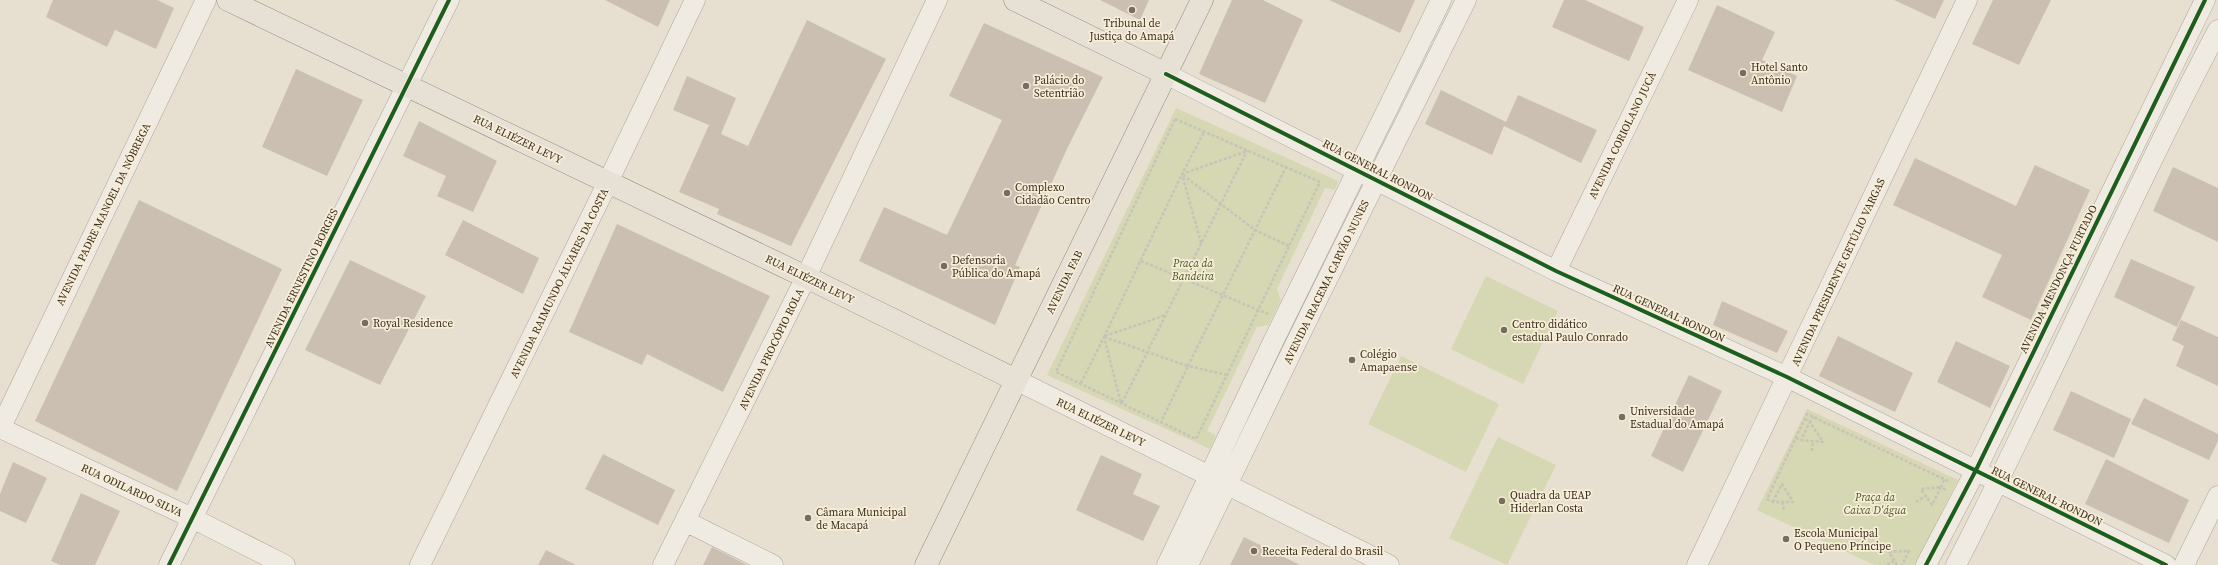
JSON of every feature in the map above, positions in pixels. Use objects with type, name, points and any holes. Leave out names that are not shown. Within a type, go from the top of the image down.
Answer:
[{"type":"main road","name":"RUA ELIÉZER LEVY","points":[[228,0],[806,277],[1016,380]]},
{"type":"main road","name":"RUA GENERAL RONDON","points":[[1015,0],[1166,74]]},
{"type":"main road","name":"AVENIDA FAB","points":[[926,565],[1202,0]]},
{"type":"street","name":"AVENIDA PADRE MANOEL DA NÓBREGA","points":[[0,429],[206,0]]},
{"type":"street","name":"AVENIDA ERNESTINO BORGES","points":[[169,565],[449,0]]},
{"type":"street","name":"AVENIDA RAIMUNDO ÁLVARES DA COSTA","points":[[420,565],[608,182],[695,0]]},
{"type":"street","name":"AVENIDA PROCÓPIO ROLA","points":[[663,565],[806,277],[936,0]]},
{"type":"street","name":"AVENIDA IRACEMA CARVÃO NUNES","points":[[1167,565],[1271,346],[1357,170],[1422,42],[1441,0]]},
{"type":"street","name":"AVENIDA IRACEMA CARVÃO NUNES","points":[[1188,565],[1229,485],[1312,308],[1466,0]]},
{"type":"street","name":"AVENIDA CORIOLANO JUCÁ","points":[[1556,271],[1688,0]]},
{"type":"street","name":"AVENIDA PRESIDENTE GETÚLIO VARGAS","points":[[1697,565],[1967,0]]},
{"type":"street","name":"AVENIDA MENDONÇA FURTADO","points":[[1926,565],[1976,470],[2204,0]]},
{"type":"street","points":[[2208,0],[2218,4]]},
{"type":"street","points":[[1956,565],[1999,482],[2115,238],[2218,30]]},
{"type":"street","points":[[1422,42],[1440,52]]},
{"type":"street","name":"RUA GENERAL RONDON","points":[[1166,74],[1556,271],[1788,377],[2166,565]]},
{"type":"street","points":[[2094,226],[2115,238]]},
{"type":"street","points":[[1294,299],[1312,308]]},
{"type":"street","points":[[1271,346],[1290,356]]},
{"type":"street","name":"RUA ELIÉZER LEVY","points":[[1016,380],[1390,565]]},
{"type":"street","name":"RUA ODILARDO SILVA","points":[[0,429],[192,518],[285,565]]},
{"type":"street","points":[[2184,565],[2218,496]]},
{"type":"street","points":[[685,521],[774,565]]},
{"type":"path","points":[[1175,119],[1247,151],[1320,182],[1196,439],[1056,372],[1175,119]]},
{"type":"path","points":[[1081,383],[1182,174],[1204,132]]},
{"type":"path","points":[[1182,174],[1247,151]]},
{"type":"path","points":[[1122,403],[1247,151]]},
{"type":"path","points":[[1161,422],[1286,168]]},
{"type":"path","points":[[1182,174],[1255,230],[1289,246]]},
{"type":"path","points":[[1182,174],[1201,243]]},
{"type":"path","points":[[1141,261],[1258,311]]},
{"type":"path","points":[[1104,337],[1166,315]]},
{"type":"path","points":[[1104,337],[1188,366],[1227,375]]},
{"type":"path","points":[[1104,337],[1122,403]]},
{"type":"path","points":[[1775,481],[1782,484],[1792,502],[1773,502],[1767,499],[1775,481],[1807,414],[1954,484]]},
{"type":"path","points":[[1801,440],[1813,416]]},
{"type":"path","points":[[1796,438],[1801,440],[1823,442],[1810,422],[1805,419]]},
{"type":"path","points":[[1812,441],[1812,451]]},
{"type":"path","points":[[1941,487],[1921,489],[1932,505],[1941,487],[1944,480]]},
{"type":"path","points":[[1773,502],[1782,484]]},
{"type":"path","points":[[1916,502],[1926,496]]},
{"type":"path","points":[[1782,502],[1784,511]]},
{"type":"path","points":[[1897,565],[1889,552],[1909,551],[1902,565]]},
{"type":"path","points":[[1887,565],[1894,561]]},
{"type":"green space","name":"Praça da Bandeira","points":[[1176,108],[1338,181],[1335,190],[1325,188],[1277,289],[1281,300],[1269,325],[1257,327],[1207,431],[1216,435],[1210,449],[1047,375]]},
{"type":"green space","name":"Centro didático estadual Paulo Conrado","points":[[1486,276],[1558,311],[1523,384],[1451,349]]},
{"type":"green space","points":[[1401,356],[1499,404],[1466,472],[1368,424]]},
{"type":"green space","name":"Praça da Caixa D'água","points":[[1807,409],[1958,480],[1915,565],[1874,565],[1757,510]]},
{"type":"green space","name":"Quadra da UEAP Hiderlan Costa","points":[[1498,437],[1556,465],[1507,565],[1449,538]]},
{"type":"building","points":[[53,0],[157,0],[174,8],[156,49],[115,30],[107,47],[46,17]]},
{"type":"building","points":[[605,0],[670,0],[658,27]]},
{"type":"building","name":"Tribunal de Justiça do Amapá","points":[[1100,0],[1149,0],[1140,20]]},
{"type":"building","points":[[1232,0],[1263,0],[1303,20],[1265,103],[1199,74]]},
{"type":"building","points":[[1329,0],[1415,0],[1400,33]]},
{"type":"building","points":[[1564,0],[1585,0],[1644,27],[1629,61],[1552,27]]},
{"type":"building","points":[[1894,0],[1944,0],[1935,19]]},
{"type":"building","points":[[1993,0],[2051,0],[2019,65],[1972,44]]},
{"type":"building","name":"Hotel Santo Antônio","points":[[1717,5],[1775,32],[1762,60],[1797,76],[1782,112],[1688,70]]},
{"type":"building","points":[[807,20],[886,59],[791,246],[717,214],[719,209],[679,192],[709,125],[673,110],[687,76],[736,98],[721,134],[748,146]]},
{"type":"building","points":[[984,23],[1103,77],[1066,151],[1015,265],[1020,267],[995,325],[859,261],[884,207],[947,235],[1002,120],[949,96]]},
{"type":"building","points":[[296,69],[363,100],[327,176],[262,147]]},
{"type":"building","points":[[1441,90],[1506,122],[1518,95],[1597,130],[1581,163],[1504,126],[1492,155],[1425,124]]},
{"type":"building","points":[[419,121],[497,161],[473,212],[437,196],[446,176],[403,156]]},
{"type":"building","points":[[1915,158],[2016,206],[2035,165],[2090,190],[2031,320],[1982,297],[2002,255],[1893,205]]},
{"type":"building","points":[[2173,167],[2218,188],[2218,242],[2153,211]]},
{"type":"building","points":[[139,200],[282,269],[177,491],[35,421]]},
{"type":"building","points":[[463,220],[539,258],[523,294],[445,255]]},
{"type":"building","points":[[617,224],[770,296],[723,392],[647,354],[642,365],[569,332]]},
{"type":"building","points":[[2131,259],[2195,287],[2177,327],[2114,297]]},
{"type":"building","name":"Royal Residence","points":[[350,260],[426,296],[380,385],[305,350]]},
{"type":"building","points":[[1722,301],[1788,331],[1777,353],[1713,325]]},
{"type":"building","points":[[2181,320],[2218,337],[2218,386],[2176,366],[2184,346],[2172,340]]},
{"type":"building","points":[[1838,336],[1913,373],[1895,412],[1819,376]]},
{"type":"building","points":[[1956,341],[2010,366],[1990,408],[1937,382]]},
{"type":"building","points":[[1689,375],[1722,391],[1683,472],[1651,456]]},
{"type":"building","points":[[2071,391],[2131,419],[2114,458],[2053,430]]},
{"type":"building","points":[[2144,398],[2218,434],[2218,441],[2209,460],[2131,424]]},
{"type":"building","points":[[603,454],[675,490],[658,525],[585,489]]},
{"type":"building","points":[[1101,455],[1142,474],[1133,494],[1160,506],[1143,541],[1076,510]]},
{"type":"building","points":[[2106,459],[2189,500],[2169,543],[2085,504]]},
{"type":"building","points":[[13,462],[47,478],[26,523],[0,511],[0,494]]},
{"type":"building","points":[[81,493],[120,511],[95,565],[60,565],[51,561]]},
{"type":"building","name":"Receita Federal do Brasil","points":[[1244,537],[1300,565],[1230,565]]},
{"type":"building","points":[[712,547],[747,565],[703,565]]},
{"type":"building","points":[[546,550],[576,565],[538,565]]},
{"type":"cycle path","points":[[169,565],[449,0]]},
{"type":"cycle path","points":[[1926,565],[1976,470],[2205,0]]},
{"type":"cycle path","points":[[1166,74],[1556,271],[1787,377],[2166,565]]},
{"type":"place","name":"Tribunal de Justiça do Amapá","points":[[1132,10]]},
{"type":"place","name":"Hotel Santo Antônio","points":[[1743,73]]},
{"type":"place","name":"Palácio do Setentrião","points":[[1026,86]]},
{"type":"place","name":"Complexo Cidadão Centro","points":[[1007,193]]},
{"type":"place","name":"Defensoria Pública do Amapá","points":[[944,266]]},
{"type":"place","name":"Royal Residence","points":[[365,323]]},
{"type":"place","name":"Centro didático estadual Paulo Conrado","points":[[1504,330]]},
{"type":"place","name":"Colégio Amapaense","points":[[1352,360]]},
{"type":"place","name":"Universidade Estadual do Amapá","points":[[1622,417]]},
{"type":"place","name":"Quadra da UEAP Hiderlan Costa","points":[[1502,501]]},
{"type":"place","name":"Câmara Municipal de Macapá","points":[[808,518]]},
{"type":"place","name":"Escola Municipal O Pequeno Príncipe","points":[[1786,539]]},
{"type":"place","name":"Receita Federal do Brasil","points":[[1254,551]]}]
